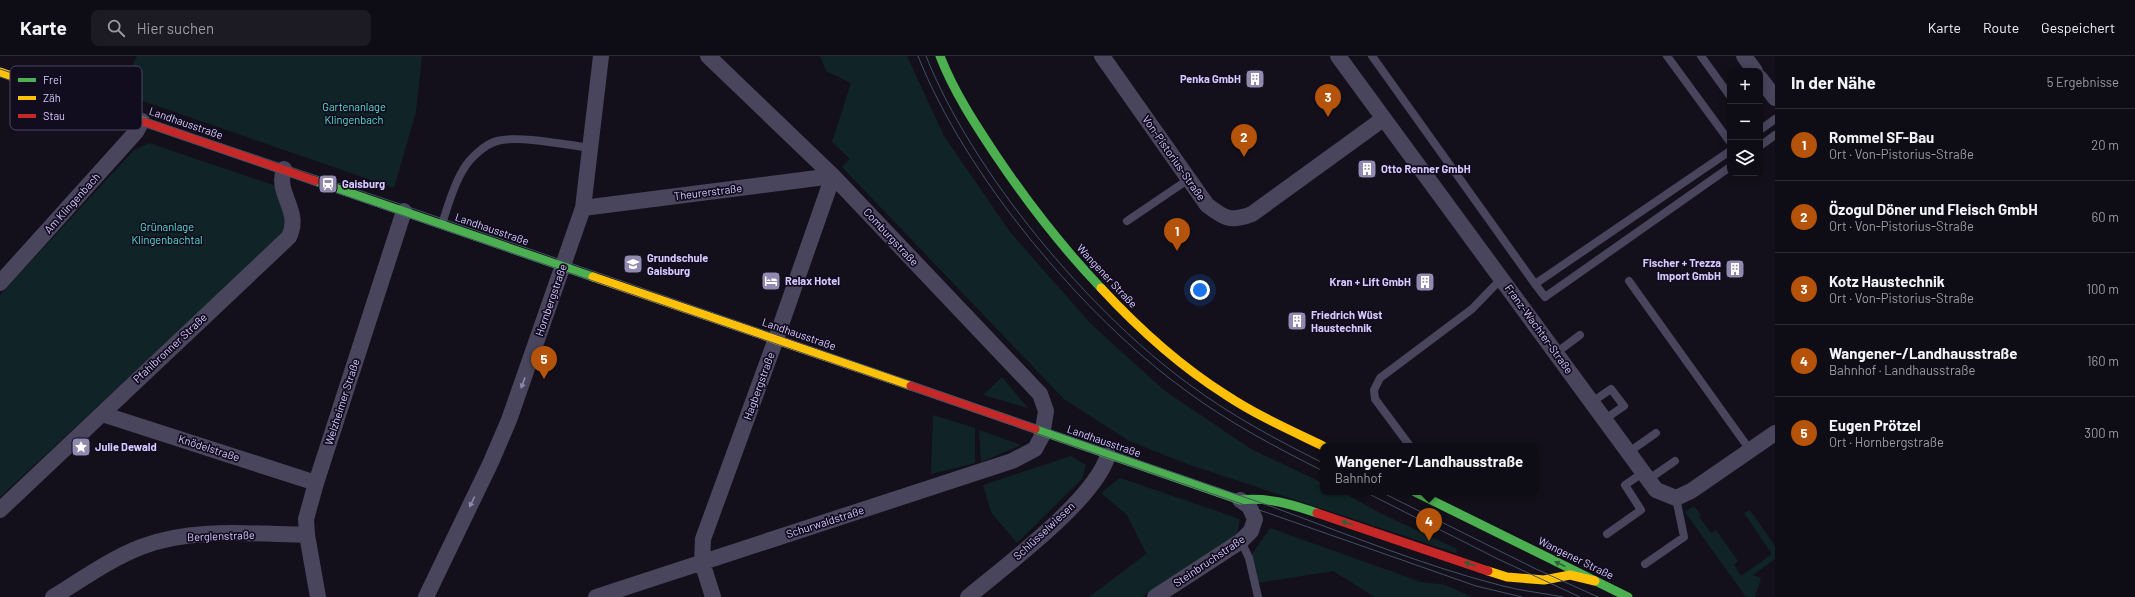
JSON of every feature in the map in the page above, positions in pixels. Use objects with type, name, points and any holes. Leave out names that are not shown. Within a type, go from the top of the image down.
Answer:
[{"type":"street","name":"Hornbergstraße","points":[[426,597],[492,462],[506,427],[583,208],[601,56]]},
{"type":"street","name":"Comburgstraße","points":[[708,56],[833,176],[1040,394],[1046,411],[1043,433]]},
{"type":"street","name":"Wangener Straße","points":[[940,56],[964,107],[1012,180],[1060,243],[1094,282],[1127,316],[1197,376],[1249,410],[1320,445]]},
{"type":"street","name":"Von-Pistorius-Straße","points":[[1102,56],[1207,205],[1221,216],[1238,219],[1252,214],[1383,119]]},
{"type":"street","name":"Franz-Wachter-Straße","points":[[1338,56],[1656,490],[1676,498]]},
{"type":"street","points":[[1744,56],[1753,68]]},
{"type":"street","name":"Landhausstraße","points":[[0,72],[10,75]]},
{"type":"street","points":[[1763,82],[1775,98]]},
{"type":"street","name":"Landhausstraße","points":[[142,121],[1240,500],[1259,498],[1283,502],[1507,577],[1545,584],[1570,575],[1595,581]]},
{"type":"street","name":"Am Klingenbach","points":[[0,284],[137,130]]},
{"type":"street","name":"Pfahlbronner Straße","points":[[0,510],[289,237],[293,230],[294,219],[281,185],[284,169]]},
{"type":"street","name":"Theurerstraße","points":[[583,208],[833,176]]},
{"type":"street","name":"Hagbergstraße","points":[[713,597],[702,562],[703,539],[776,339],[833,176]]},
{"type":"street","name":"Welzheimer Straße","points":[[318,597],[307,535],[306,519],[316,483],[404,211]]},
{"type":"street","name":"Knödelstraße","points":[[102,414],[316,483]]},
{"type":"street","name":"Schurwaldstraße","points":[[596,597],[1012,461],[1035,449],[1043,433]]},
{"type":"street","points":[[1676,498],[1691,491],[1775,433]]},
{"type":"street","name":"Schlüsselwiesen","points":[[968,597],[1040,538],[1099,476],[1108,455]]},
{"type":"street","name":"Wangener Straße","points":[[1421,495],[1628,597]]},
{"type":"street","name":"Steinbruchstraße","points":[[1155,597],[1241,541],[1251,531],[1255,519],[1249,506],[1240,500]]},
{"type":"street","name":"Berglenstraße","points":[[53,597],[93,572],[133,551],[162,540],[193,535],[307,535]]},
{"type":"street","name":"Wangener Straße","points":[[1513,540],[1529,560]]},
{"type":"street","points":[[1536,569],[1545,584]]},
{"type":"lane","points":[[1372,56],[1545,298],[1727,169]]},
{"type":"lane","points":[[1667,56],[1729,140]]},
{"type":"lane","points":[[1701,56],[1727,92]]},
{"type":"lane","points":[[1763,128],[1775,119]]},
{"type":"lane","points":[[1763,144],[1775,135]]},
{"type":"lane","points":[[442,224],[448,203],[463,169],[479,152],[496,141],[512,138],[591,148]]},
{"type":"lane","points":[[1535,284],[1727,153]]},
{"type":"lane","points":[[1127,222],[1190,179]]},
{"type":"lane","points":[[1408,443],[1375,399],[1374,390],[1380,378],[1472,309],[1501,279]]},
{"type":"lane","points":[[1629,281],[1750,450]]},
{"type":"lane","points":[[1556,353],[1580,335]]},
{"type":"lane","points":[[1592,402],[1611,389],[1624,406],[1604,419]]},
{"type":"lane","points":[[1629,452],[1656,433]]},
{"type":"lane","points":[[1607,534],[1641,510],[1625,485],[1646,476],[1675,460]]},
{"type":"lane","points":[[1645,564],[1684,537],[1676,498]]},
{"type":"lane","points":[[1241,541],[1249,558],[1258,597]]},
{"type":"green space","name":"Gartenanlage Klingenbach","points":[[137,56],[422,56],[416,112],[394,188],[142,101],[142,66],[132,66]]},
{"type":"green space","points":[[820,56],[907,56],[944,136],[1010,232],[1091,324],[1165,391],[1251,449],[1320,482],[1320,495],[1347,495],[1382,514],[1457,549],[1456,553],[1187,464],[1129,441],[1064,399],[842,167],[850,159],[832,142],[851,83],[826,71]]},
{"type":"green space","name":"Grünanlage Klingenbachtal","points":[[149,143],[285,189],[294,203],[282,235],[0,497],[0,295],[134,150]]},
{"type":"green space","points":[[1002,377],[1028,408],[983,395]]},
{"type":"green space","points":[[933,415],[975,428],[975,463],[931,474]]},
{"type":"green space","points":[[979,430],[1021,445],[981,462]]},
{"type":"green space","points":[[1071,456],[1086,465],[1082,479],[1017,543],[991,512],[983,485]]},
{"type":"green space","points":[[1120,478],[1240,519],[1237,535],[1142,597],[1089,597],[1146,554],[1153,567],[1127,515],[1101,493]]},
{"type":"green space","points":[[1694,506],[1701,515],[1699,517],[1711,533],[1716,530],[1738,561],[1734,565],[1741,576],[1772,554],[1744,513],[1750,510],[1775,546],[1775,559],[1753,575],[1761,578],[1755,597],[1746,597],[1685,512]]},
{"type":"green space","points":[[1270,528],[1421,582],[1445,585],[1472,597],[1375,597],[1333,571],[1258,583],[1251,556]]},
{"type":"tram line","points":[[918,56],[939,101],[965,148],[996,194],[1030,240],[1106,323],[1146,359],[1201,402],[1252,434],[1320,470]]},
{"type":"tram line","points":[[926,56],[946,100],[972,146],[1003,192],[1037,237],[1074,279],[1113,319],[1152,355],[1190,385],[1255,427],[1320,461]]},
{"type":"tram line","points":[[0,69],[10,72]]},
{"type":"tram line","points":[[0,77],[10,80]]},
{"type":"tram line","points":[[142,117],[397,203],[1270,506],[1444,569],[1503,586],[1563,597]]},
{"type":"tram line","points":[[142,126],[1476,586],[1522,597]]},
{"type":"tram line","points":[[1371,495],[1498,559],[1580,597]]},
{"type":"tram line","points":[[1387,495],[1536,569],[1598,597]]},
{"type":"traffic: fast","points":[[940,56],[966,108],[1009,174],[1059,241],[1101,288]]},
{"type":"traffic: fast","points":[[315,181],[593,277]]},
{"type":"traffic: fast","points":[[1035,429],[1240,500],[1270,500],[1317,513]]},
{"type":"traffic: fast","points":[[1421,495],[1628,597]]},
{"type":"traffic: slow","points":[[0,72],[10,75]]},
{"type":"traffic: slow","points":[[593,277],[911,386]]},
{"type":"traffic: slow","points":[[1101,288],[1160,346],[1192,372],[1249,409],[1320,445]]},
{"type":"traffic: slow","points":[[1488,571],[1507,577],[1544,580],[1570,575],[1595,581]]},
{"type":"traffic: jam","points":[[145,122],[315,181]]},
{"type":"traffic: jam","points":[[911,386],[1035,429]]},
{"type":"traffic: jam","points":[[1317,513],[1488,571]]},
{"type":"place","name":"Penka GmbH","points":[[1255,79]]},
{"type":"place","name":"Kotz Haustechnik","points":[[1328,117]]},
{"type":"place","name":"Özogul Döner und Fleisch GmbH","points":[[1244,157]]},
{"type":"place","name":"Otto Renner GmbH","points":[[1367,169]]},
{"type":"place","name":"Gaisburg","points":[[328,184]]},
{"type":"place","name":"Rommel SF-Bau","points":[[1177,251]]},
{"type":"place","name":"Grundschule Gaisburg","points":[[633,264]]},
{"type":"place","name":"Fischer + Trezza Import GmbH","points":[[1735,269]]},
{"type":"place","name":"Relax Hotel","points":[[771,281]]},
{"type":"place","name":"Kran + Lift GmbH","points":[[1425,282]]},
{"type":"place","name":"Friedrich Wüst Haustechnik","points":[[1297,321]]},
{"type":"place","name":"Eugen Prötzel","points":[[544,379]]},
{"type":"place","name":"Julie Dewald","points":[[81,447]]},
{"type":"place","name":"Wangener-/Landhausstraße","points":[[1429,541]]}]
